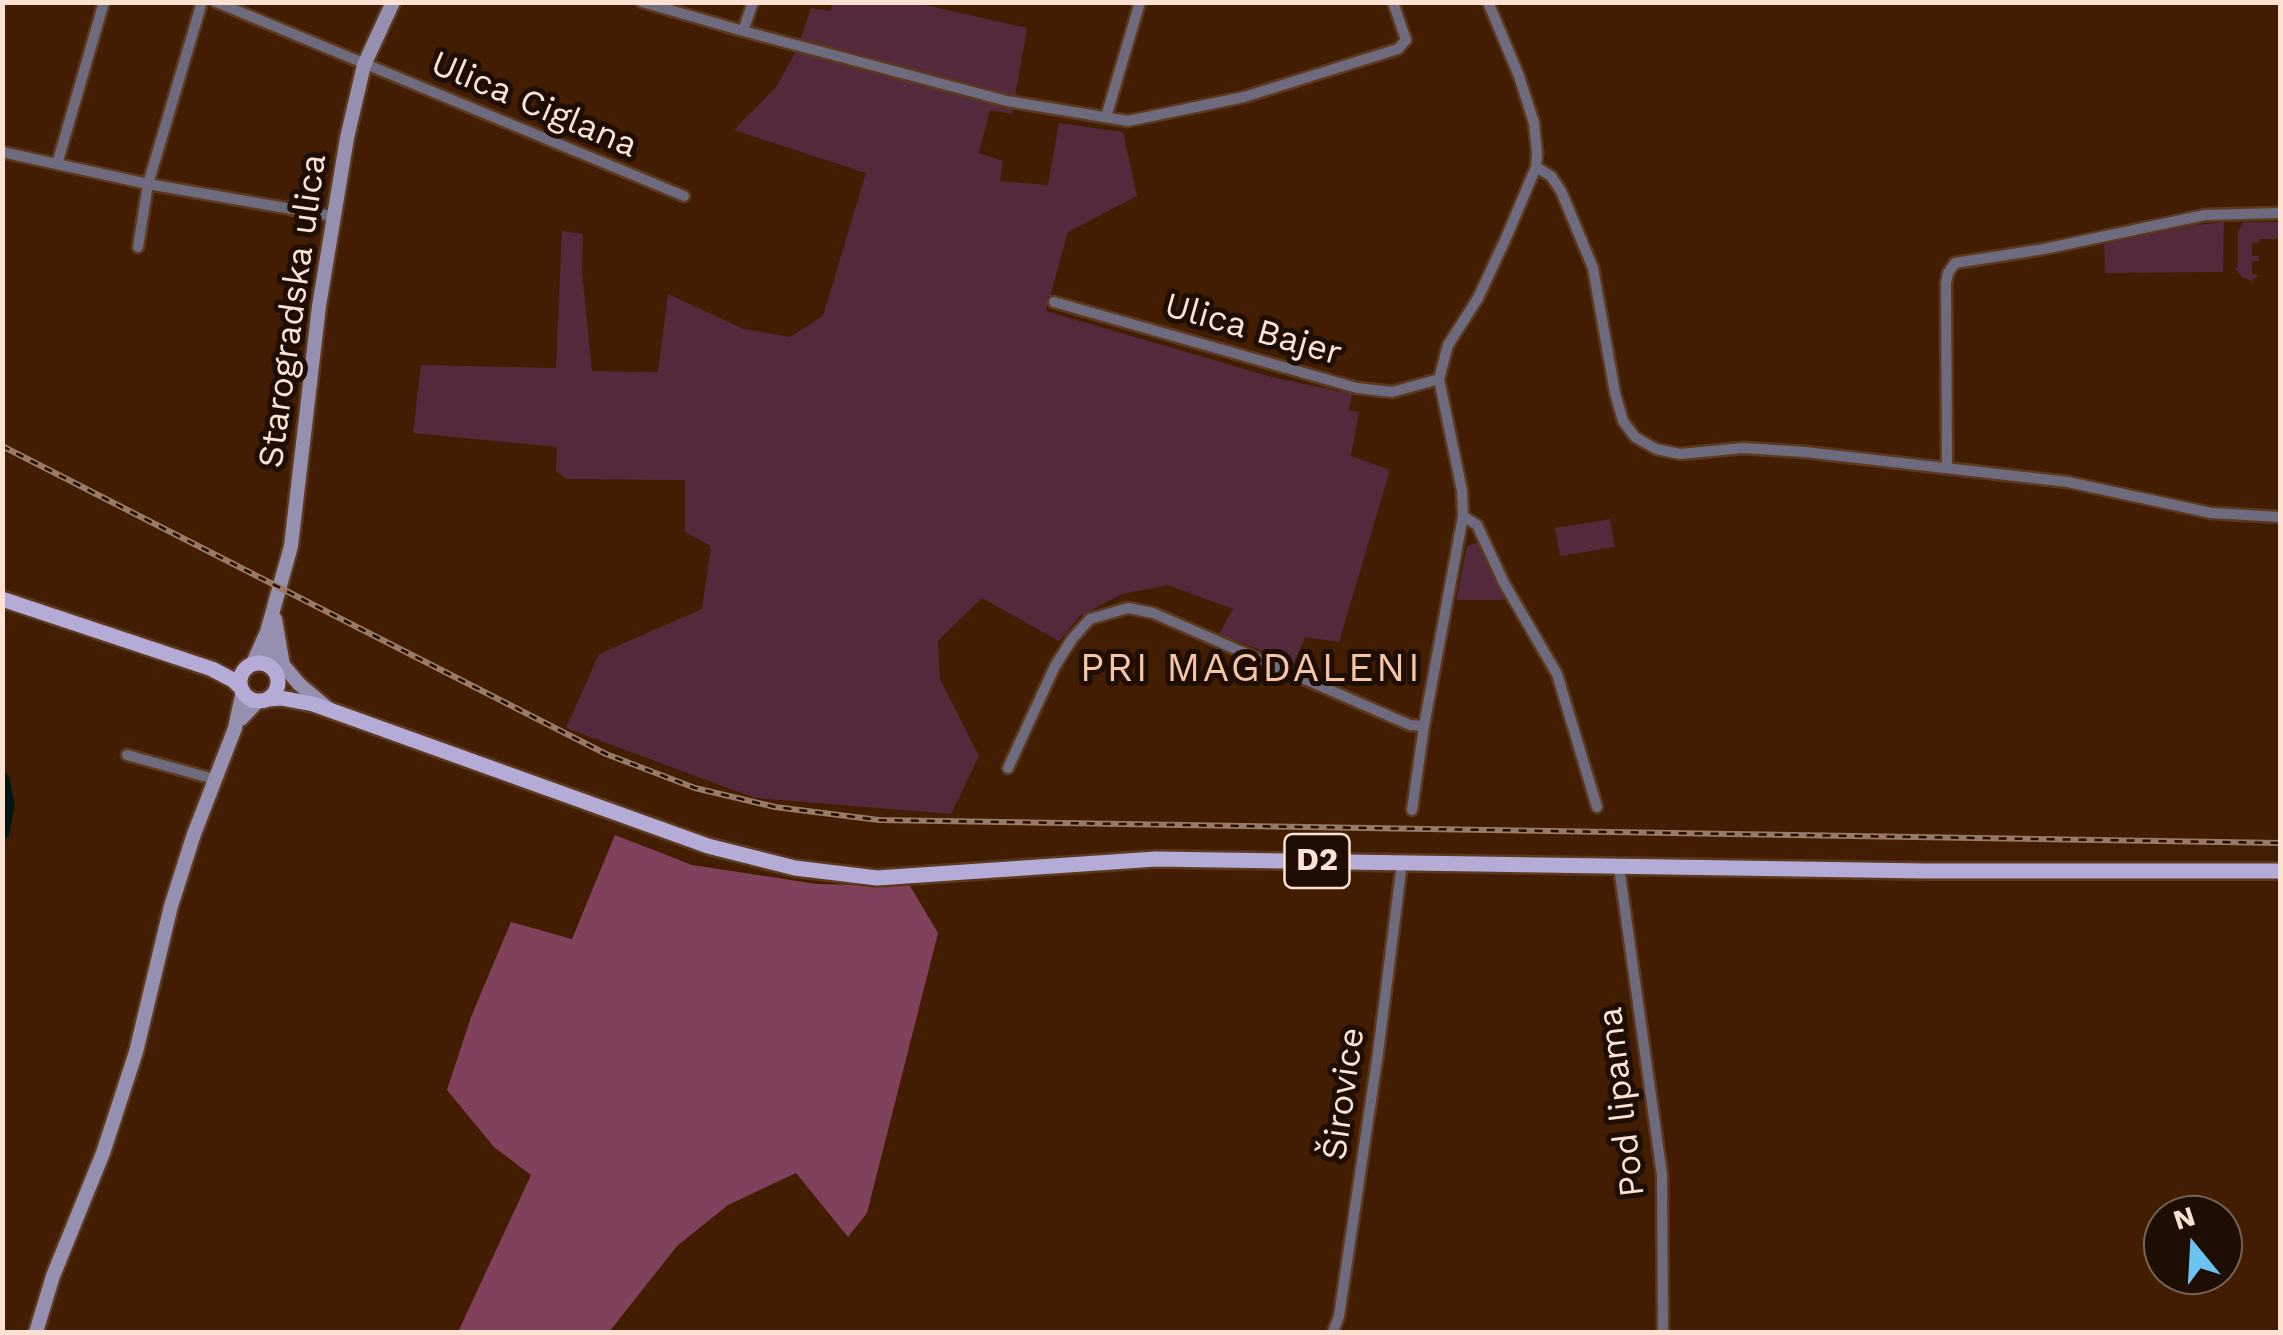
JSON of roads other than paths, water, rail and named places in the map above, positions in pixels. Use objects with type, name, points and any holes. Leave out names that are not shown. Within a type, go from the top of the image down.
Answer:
[{"type":"main road","name":"Starogradska ulica","points":[[249,666],[267,632],[291,546],[332,216],[364,65],[393,2]]},
{"type":"main road","name":"D2","points":[[2,599],[212,669],[263,700],[281,698],[313,704],[708,846],[834,874],[907,878],[1140,860],[1926,872],[2280,871]]},
{"type":"main road","points":[[274,607],[283,665],[331,711]]},
{"type":"main road","name":"Starogradska ulica","points":[[267,632],[275,672]]},
{"type":"main road","points":[[36,1332],[52,1276],[103,1153],[136,1052],[171,906],[235,728],[249,666]]},
{"type":"main road","name":"D2","points":[[212,669],[249,666],[275,672],[313,704]]},
{"type":"main road","points":[[235,728],[276,690],[275,672]]},
{"type":"street","points":[[58,164],[104,2]]},
{"type":"street","points":[[138,248],[148,184],[202,2]]},
{"type":"street","name":"Ulica Ciglana","points":[[216,2],[684,196]]},
{"type":"street","points":[[642,2],[1008,100],[1128,120],[1198,108],[1404,46],[1406,40],[1393,2]]},
{"type":"street","points":[[743,31],[752,2]]},
{"type":"street","points":[[1106,118],[1140,2]]},
{"type":"street","points":[[1412,810],[1463,516],[1462,491],[1439,379],[1448,345],[1485,283],[1536,167],[1534,124],[1515,64],[1488,2]]},
{"type":"street","points":[[2,152],[148,184],[332,216]]},
{"type":"street","points":[[1536,167],[1550,176],[1578,228],[1593,268],[1619,412],[1629,430],[1656,450],[1680,454],[1764,449],[1947,468],[2068,482],[2211,514],[2280,517]]},
{"type":"street","points":[[1947,468],[1946,284],[1955,263],[2044,249],[2205,214],[2280,213]]},
{"type":"street","name":"Ulica Bajer","points":[[1054,302],[1357,388],[1392,392],[1439,379]]},
{"type":"street","points":[[1463,516],[1477,525],[1504,583],[1557,674],[1597,807]]},
{"type":"street","points":[[1008,768],[1054,666],[1072,638],[1090,620],[1128,608],[1153,613],[1410,725],[1424,726]]},
{"type":"street","points":[[127,755],[214,780]]},
{"type":"street","name":"Širovice","points":[[1333,1332],[1339,1316],[1378,1053],[1402,863]]},
{"type":"street","name":"Pod lipama","points":[[1620,867],[1662,1175],[1663,1332]]},
{"type":"waterway","points":[[2,780],[7,804],[2,832]]},
{"type":"railway","points":[[2,446],[606,754],[695,788],[775,807],[879,820],[2280,843]]},
{"type":"district","name":"PRI MAGDALENI","points":[[1251,669]]}]
